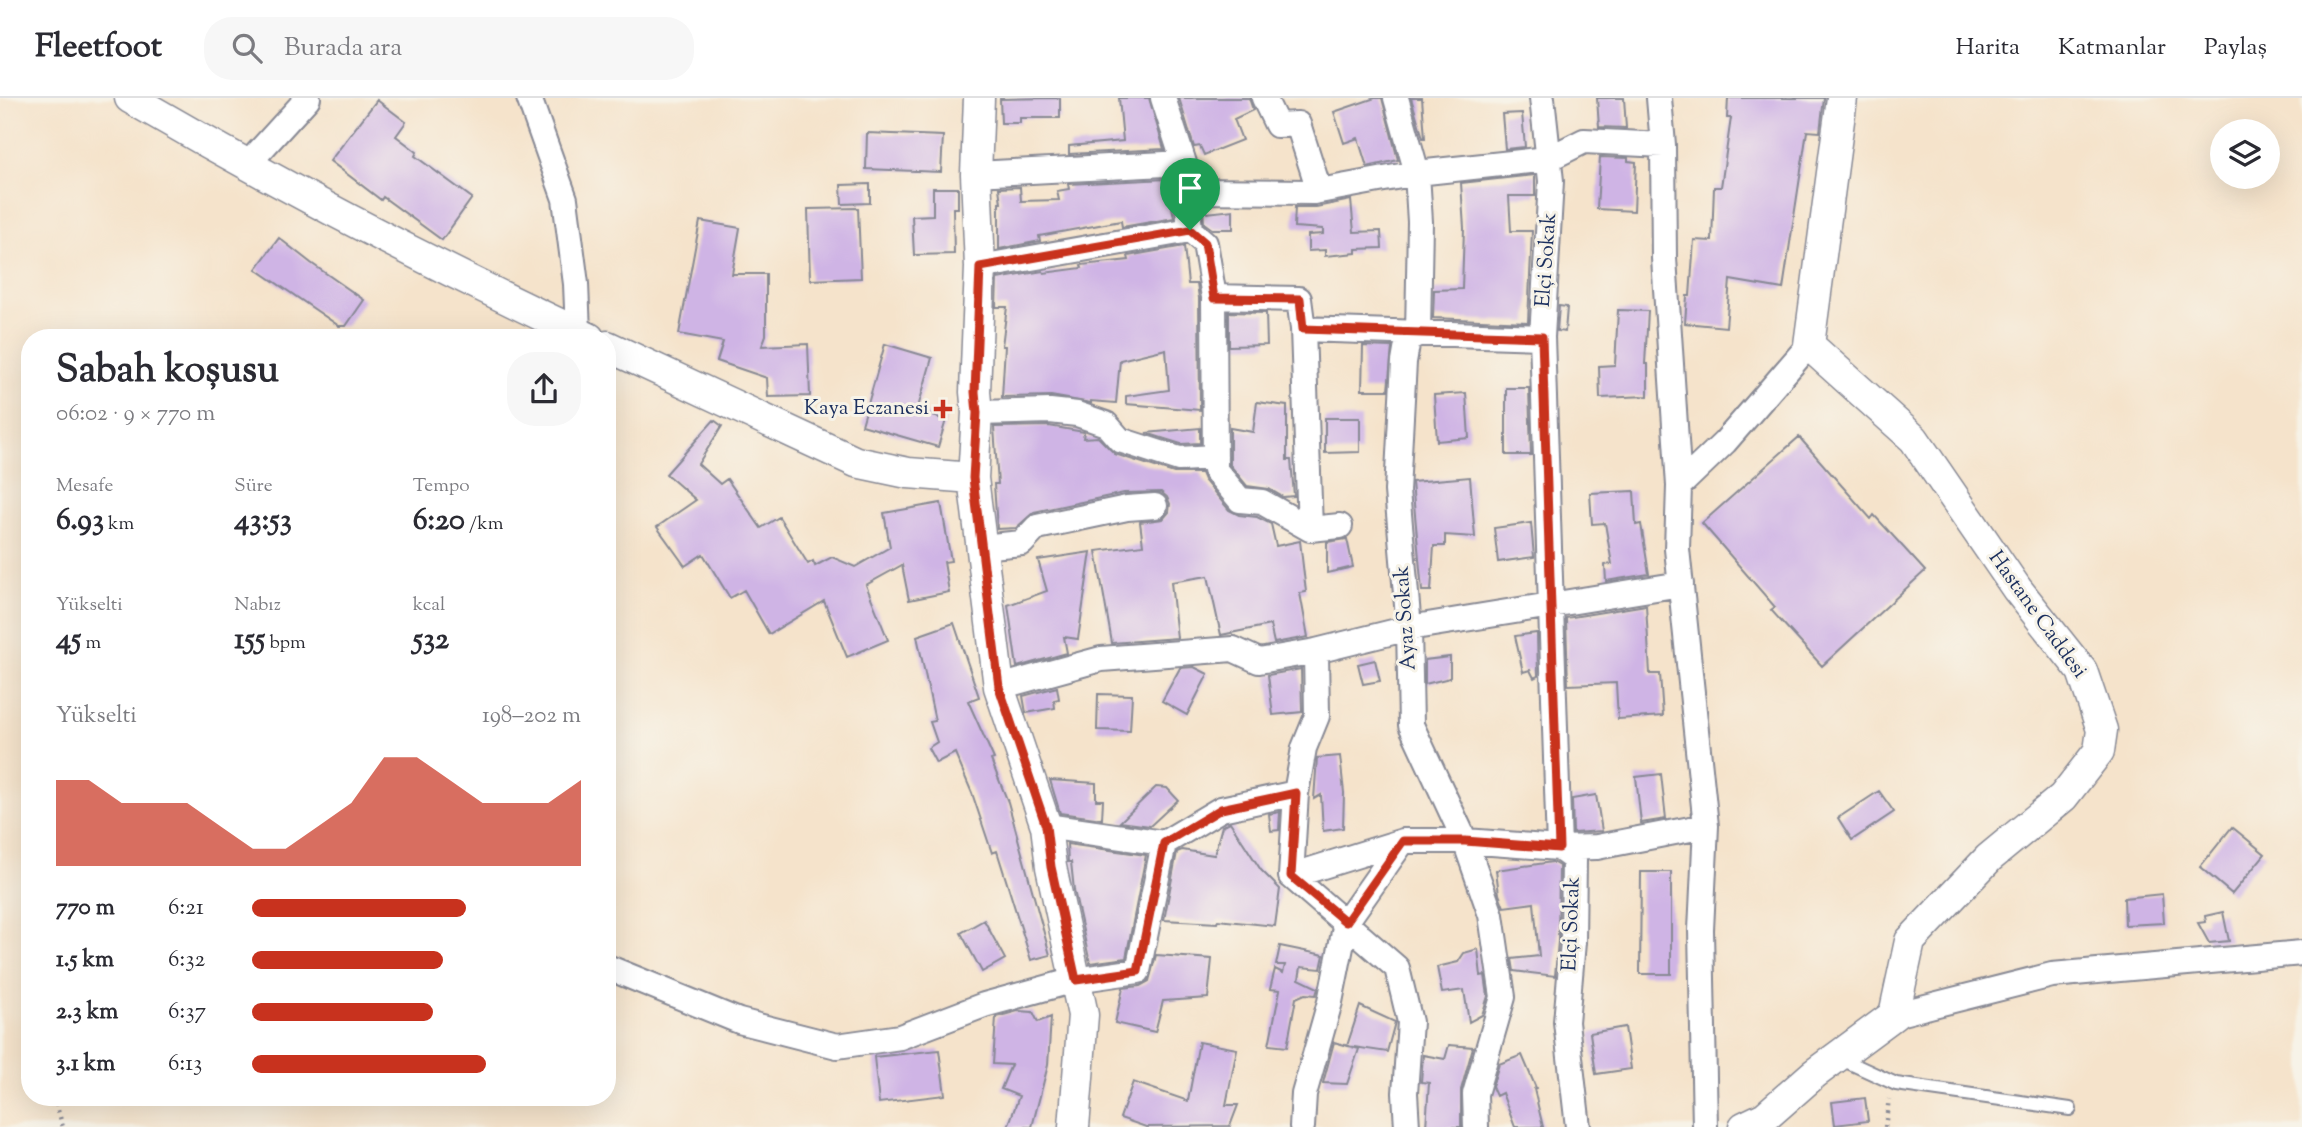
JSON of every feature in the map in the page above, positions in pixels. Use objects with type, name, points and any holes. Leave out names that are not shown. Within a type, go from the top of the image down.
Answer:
[{"type":"street","points":[[130,98],[246,166],[437,264],[572,329]]},
{"type":"street","points":[[246,166],[308,98]]},
{"type":"street","points":[[530,98],[565,199],[583,329]]},
{"type":"street","points":[[979,98],[976,174],[980,267],[973,478],[999,687],[1046,826],[1051,867],[1083,1015],[1074,1127]]},
{"type":"street","points":[[1163,98],[1184,163],[1190,230],[1205,243],[1214,298],[1215,470],[1240,500],[1262,502],[1310,530],[1340,526]]},
{"type":"street","points":[[1264,98],[1277,125],[1298,124],[1319,190]]},
{"type":"street","name":"Ayaz Sokak","points":[[1396,98],[1417,173],[1420,222],[1418,334],[1408,339],[1404,362],[1397,491],[1409,628],[1411,725],[1465,841],[1491,915],[1503,997],[1475,1094],[1476,1127]]},
{"type":"street","name":"Elçi Sokak","points":[[1542,98],[1551,181],[1542,337],[1559,848],[1574,859],[1573,942],[1566,1022],[1578,1127]]},
{"type":"street","points":[[1659,98],[1663,145],[1664,258],[1679,486],[1677,549],[1706,826],[1701,930],[1705,1127]]},
{"type":"street","points":[[1679,486],[1725,442],[1809,345],[1842,98]]},
{"type":"street","points":[[1188,191],[1319,190],[1417,173],[1548,159],[1584,141],[1663,145]]},
{"type":"street","points":[[976,174],[1184,163]]},
{"type":"street","points":[[980,267],[1190,230]]},
{"type":"street","points":[[1214,298],[1300,299],[1310,530]]},
{"type":"street","points":[[1303,329],[1542,337]]},
{"type":"street","name":"Hastane Caddesi","points":[[1809,345],[1914,439],[2017,589],[2082,671],[2102,730],[2099,751],[2063,797],[1989,858],[1910,941],[1894,1015]]},
{"type":"street","points":[[616,350],[856,462],[908,474],[973,478]]},
{"type":"street","points":[[977,413],[1051,411],[1077,414],[1106,424],[1120,440],[1179,459],[1215,457]]},
{"type":"street","points":[[981,547],[1022,543],[1037,527],[1127,508],[1155,506]]},
{"type":"street","points":[[999,687],[1101,659],[1233,649],[1259,661],[1316,651],[1409,628],[1681,584]]},
{"type":"street","points":[[1291,876],[1296,793],[1304,748],[1317,716],[1316,651]]},
{"type":"street","points":[[1046,826],[1164,843],[1221,809],[1296,793]]},
{"type":"street","points":[[1291,876],[1403,841],[1465,841],[1597,848],[1706,826]]},
{"type":"street","points":[[1302,1127],[1304,1094],[1329,1002],[1346,922],[1403,841]]},
{"type":"street","points":[[616,971],[739,1021],[837,1046],[900,1037],[984,1005],[1076,980],[1138,971],[1164,843]]},
{"type":"street","points":[[1291,876],[1397,968],[1410,1022],[1405,1093],[1407,1127]]},
{"type":"street","points":[[1744,1127],[1765,1117],[1837,1057],[1894,1015],[2052,975],[2302,953]]},
{"type":"lane","points":[[1837,1057],[1891,1081],[2070,1109]]},
{"type":"path","points":[[1885,1127],[1891,1081]]},
{"type":"path","points":[[57,1106],[63,1127]]},
{"type":"building","points":[[1060,98],[1060,118],[1020,118],[1020,123],[1001,123],[1000,99]]},
{"type":"building","points":[[1119,98],[1149,98],[1164,149],[1069,154],[1069,146],[1123,141]]},
{"type":"building","points":[[1179,98],[1249,98],[1253,110],[1234,119],[1242,140],[1204,155],[1200,146],[1194,147]]},
{"type":"building","points":[[1382,98],[1398,160],[1367,167],[1358,138],[1344,143],[1334,112]]},
{"type":"building","points":[[1411,98],[1422,98],[1425,138],[1423,138]]},
{"type":"building","points":[[1597,98],[1624,98],[1626,128],[1599,127]]},
{"type":"building","points":[[1728,98],[1824,98],[1820,132],[1807,131],[1783,289],[1730,280],[1726,327],[1685,323],[1694,240],[1712,241],[1714,187],[1721,187],[1731,118],[1727,118]]},
{"type":"building","points":[[377,100],[406,122],[396,136],[417,152],[415,156],[472,198],[442,240],[383,197],[381,200],[330,161]]},
{"type":"building","points":[[1522,113],[1525,147],[1505,149],[1502,114]]},
{"type":"building","points":[[867,133],[943,136],[941,172],[866,169]]},
{"type":"building","points":[[1600,157],[1628,158],[1628,161],[1636,162],[1634,211],[1597,209]]},
{"type":"building","points":[[1535,175],[1535,196],[1509,196],[1511,231],[1532,231],[1528,322],[1433,318],[1434,290],[1462,289],[1464,228],[1461,183]]},
{"type":"building","points":[[1167,179],[1174,218],[1122,227],[1121,221],[1039,236],[1040,241],[999,249],[999,188],[1020,187],[1021,201],[1059,200],[1057,191],[1069,189],[1068,184]]},
{"type":"building","points":[[870,184],[870,203],[842,204],[841,185]]},
{"type":"building","points":[[933,188],[958,188],[958,208],[953,208],[954,254],[914,255],[912,216],[933,215]]},
{"type":"building","points":[[1351,200],[1354,232],[1381,231],[1382,248],[1356,249],[1356,253],[1325,256],[1325,250],[1308,251],[1308,235],[1323,234],[1323,229],[1294,227],[1295,207],[1316,207]]},
{"type":"building","points":[[1203,206],[1207,213],[1233,210],[1233,229],[1212,229],[1204,223]]},
{"type":"building","points":[[858,208],[861,278],[810,280],[808,209]]},
{"type":"building","points":[[700,221],[740,228],[732,274],[766,274],[766,335],[762,346],[808,344],[810,396],[768,397],[767,378],[717,361],[723,342],[679,334]]},
{"type":"building","points":[[279,238],[364,300],[346,326],[339,326],[256,269]]},
{"type":"building","points":[[1184,246],[1188,284],[1197,284],[1199,298],[1200,410],[1126,404],[1126,396],[1169,390],[1166,349],[1120,360],[1116,403],[1091,403],[1051,396],[1002,397],[1005,346],[1002,346],[1007,307],[996,307],[997,279],[1129,260],[1128,256]]},
{"type":"building","points":[[1559,306],[1567,307],[1565,332],[1557,331]]},
{"type":"building","points":[[1618,310],[1648,311],[1645,364],[1648,364],[1648,396],[1600,398],[1599,366],[1615,365]]},
{"type":"building","points":[[1229,312],[1266,313],[1267,345],[1229,346]]},
{"type":"building","points":[[885,344],[932,358],[917,411],[946,420],[938,447],[862,425]]},
{"type":"building","points":[[1363,346],[1392,347],[1388,390],[1362,390]]},
{"type":"building","points":[[1506,388],[1529,388],[1531,455],[1506,455]]},
{"type":"building","points":[[1466,393],[1469,438],[1437,441],[1434,395]]},
{"type":"building","points":[[1257,402],[1287,406],[1287,460],[1291,460],[1294,496],[1283,497],[1269,489],[1247,486],[1230,465],[1230,428],[1253,432]]},
{"type":"building","points":[[1325,418],[1360,418],[1360,452],[1325,453]]},
{"type":"building","points":[[714,420],[722,426],[698,464],[720,484],[727,479],[761,528],[779,517],[808,564],[813,561],[815,566],[832,557],[855,567],[890,547],[884,513],[941,503],[951,561],[944,562],[949,592],[909,600],[902,565],[866,585],[888,640],[847,657],[824,601],[769,634],[744,590],[730,598],[703,554],[685,566],[657,527],[696,500],[666,474]]},
{"type":"building","points":[[1049,426],[1084,432],[1083,438],[1098,437],[1115,454],[1174,473],[1201,473],[1229,510],[1239,515],[1257,517],[1271,524],[1276,546],[1300,541],[1306,592],[1300,593],[1308,637],[1274,643],[1270,625],[1221,635],[1208,576],[1171,582],[1177,638],[1112,643],[1096,551],[1143,545],[1140,522],[1163,519],[1169,512],[1170,504],[1161,492],[1124,493],[1034,512],[1016,528],[997,529],[994,484],[998,484],[994,427]]},
{"type":"building","points":[[1200,428],[1200,443],[1181,444],[1146,433]]},
{"type":"building","points":[[1799,437],[1871,519],[1874,515],[1925,571],[1822,666],[1771,610],[1775,607],[1702,523]]},
{"type":"building","points":[[1470,477],[1475,537],[1445,535],[1445,546],[1434,546],[1431,591],[1422,591],[1412,482]]},
{"type":"building","points":[[1634,491],[1636,525],[1641,524],[1649,574],[1606,581],[1605,565],[1612,564],[1605,523],[1592,524],[1590,493]]},
{"type":"building","points":[[1531,523],[1534,557],[1498,562],[1494,528]]},
{"type":"building","points":[[1347,539],[1353,567],[1327,573],[1327,542]]},
{"type":"building","points":[[1091,552],[1078,639],[1064,637],[1067,653],[1017,667],[1008,605],[1047,591],[1038,560]]},
{"type":"building","points":[[1646,605],[1650,674],[1660,674],[1663,716],[1618,719],[1616,683],[1568,685],[1566,618]]},
{"type":"building","points":[[954,623],[979,697],[968,701],[994,759],[991,760],[1008,802],[1050,955],[1031,960],[997,851],[992,853],[955,753],[936,763],[928,748],[937,742],[930,722],[935,721],[917,636]]},
{"type":"building","points":[[1537,633],[1538,676],[1534,678],[1530,670],[1523,672],[1515,636]]},
{"type":"building","points":[[1450,657],[1450,678],[1425,684],[1425,660]]},
{"type":"building","points":[[1375,660],[1380,681],[1363,684],[1358,664]]},
{"type":"building","points":[[1194,667],[1208,674],[1187,715],[1162,701],[1180,668]]},
{"type":"building","points":[[1301,669],[1302,712],[1273,715],[1268,675]]},
{"type":"building","points":[[1057,687],[1059,699],[1054,700],[1055,708],[1026,713],[1023,696]]},
{"type":"building","points":[[1098,694],[1132,695],[1130,731],[1097,730]]},
{"type":"building","points":[[1340,756],[1344,793],[1343,828],[1323,831],[1321,795],[1314,799],[1317,758]]},
{"type":"building","points":[[1661,774],[1666,819],[1641,823],[1636,777]]},
{"type":"building","points":[[1050,780],[1096,783],[1096,800],[1103,800],[1102,819],[1060,813]]},
{"type":"building","points":[[1156,787],[1167,788],[1178,800],[1150,826],[1120,822]]},
{"type":"building","points":[[1879,791],[1894,812],[1852,840],[1838,818]]},
{"type":"building","points":[[1596,795],[1602,831],[1573,833],[1572,799]]},
{"type":"building","points":[[1280,812],[1279,830],[1271,831],[1269,814]]},
{"type":"building","points":[[1230,822],[1261,870],[1280,889],[1275,926],[1218,920],[1217,923],[1164,920],[1177,852],[1182,850],[1214,855],[1222,826]]},
{"type":"building","points":[[2232,827],[2265,854],[2232,894],[2200,867]]},
{"type":"building","points":[[1067,844],[1146,855],[1126,958],[1090,963],[1074,890],[1071,862],[1068,862]]},
{"type":"building","points":[[1552,862],[1559,866],[1555,976],[1514,971],[1512,959],[1539,956],[1534,903],[1504,907],[1499,894],[1496,870]]},
{"type":"building","points":[[1641,872],[1671,872],[1671,974],[1640,974]]},
{"type":"building","points":[[2162,894],[2164,923],[2125,925],[2124,898]]},
{"type":"building","points":[[2223,912],[2229,941],[2209,943],[2198,923],[2206,922],[2205,916]]},
{"type":"building","points":[[984,920],[1005,959],[982,972],[961,933]]},
{"type":"building","points":[[1280,946],[1324,955],[1321,969],[1301,967],[1299,979],[1318,988],[1316,995],[1305,994],[1296,998],[1287,1047],[1269,1045],[1280,990],[1270,989],[1275,969],[1283,973],[1285,965],[1276,965]]},
{"type":"building","points":[[1478,949],[1481,976],[1485,975],[1488,996],[1482,1015],[1469,1022],[1464,990],[1442,993],[1437,967],[1458,962],[1464,953]]},
{"type":"building","points":[[1156,955],[1212,959],[1208,998],[1163,1001],[1155,1032],[1115,1023],[1123,988],[1140,986],[1149,981]]},
{"type":"building","points":[[1360,1006],[1395,1022],[1387,1052],[1347,1046]]},
{"type":"building","points":[[1018,1011],[1033,1012],[1038,1022],[1051,1017],[1048,1065],[1032,1127],[1008,1127],[1019,1096],[1001,1089],[1011,1065],[993,1064],[996,1017]]},
{"type":"building","points":[[1625,1027],[1631,1069],[1596,1074],[1590,1033]]},
{"type":"building","points":[[1199,1042],[1237,1049],[1226,1105],[1238,1105],[1230,1126],[1146,1127],[1120,1118],[1133,1082],[1188,1101]]},
{"type":"building","points":[[1334,1042],[1359,1049],[1347,1084],[1323,1083]]},
{"type":"building","points":[[1449,1045],[1473,1047],[1461,1090],[1461,1127],[1426,1127],[1429,1083],[1421,1082],[1423,1055],[1445,1059]]},
{"type":"building","points":[[939,1050],[945,1095],[879,1103],[874,1057]]},
{"type":"building","points":[[1522,1055],[1536,1088],[1534,1089],[1543,1127],[1515,1127],[1502,1093],[1496,1096],[1492,1087],[1499,1064]]},
{"type":"building","points":[[1865,1098],[1868,1121],[1835,1125],[1832,1102]]},
{"type":"place","name":"Kaya Eczanesi","points":[[943,409]]},
{"type":"route","points":[[1190,230],[1205,243],[1214,298],[1300,299],[1303,329],[1542,337],[1559,848],[1465,841],[1403,841],[1346,922],[1291,876],[1296,793],[1221,809],[1164,843],[1138,971],[1076,980],[1051,867],[1046,826],[999,687],[973,478],[980,267],[1190,230]]}]
